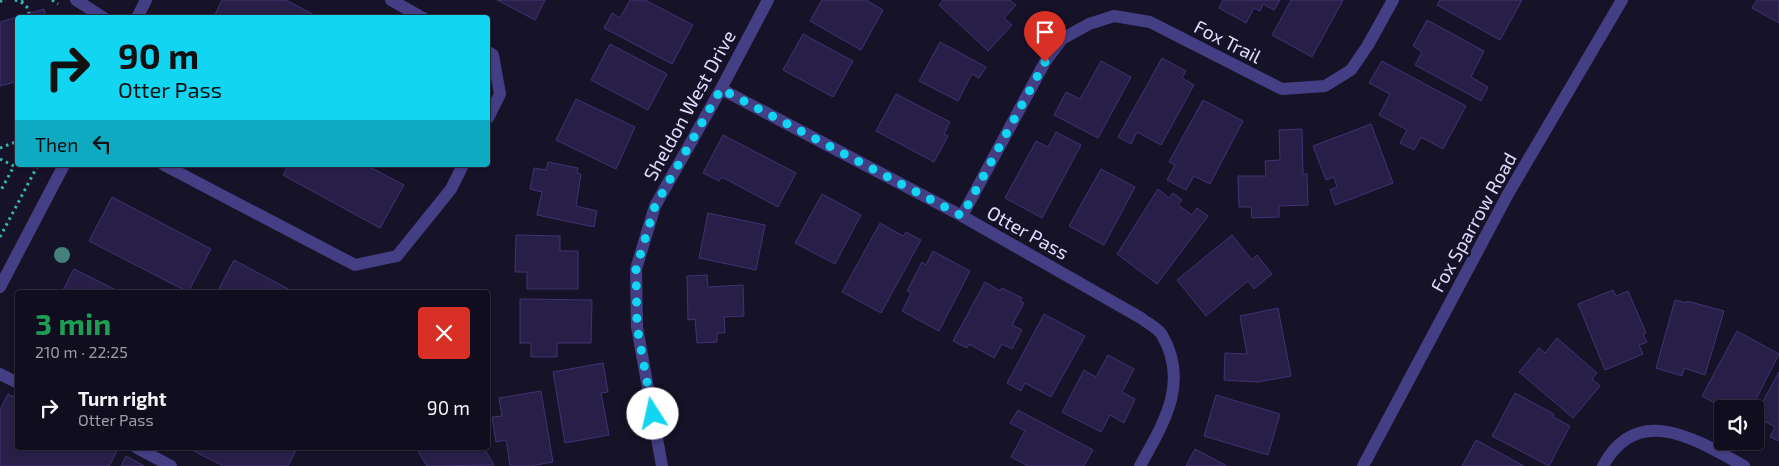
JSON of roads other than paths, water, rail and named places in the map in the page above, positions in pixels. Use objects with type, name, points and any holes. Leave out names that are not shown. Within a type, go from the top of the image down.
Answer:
[{"type":"street","points":[[76,0],[99,15]]},
{"type":"street","points":[[138,15],[146,0]]},
{"type":"street","points":[[391,0],[418,15]]},
{"type":"street","name":"Sheldon West Drive","points":[[662,466],[637,327],[636,269],[655,206],[721,89],[768,0]]},
{"type":"street","name":"Fox Trail","points":[[962,216],[1045,62],[1062,39],[1089,24],[1114,16],[1150,22],[1282,89],[1325,86],[1351,70],[1368,45],[1393,0]]},
{"type":"street","name":"Fox Sparrow Road","points":[[1363,466],[1508,194],[1622,0]]},
{"type":"street","points":[[490,53],[493,55],[500,94],[490,114]]},
{"type":"street","name":"Otter Pass","points":[[721,89],[962,216],[1141,318],[1161,334],[1173,363],[1174,386],[1166,417],[1140,466]]},
{"type":"street","points":[[0,287],[63,167]]},
{"type":"street","points":[[168,167],[354,265],[396,256],[451,190],[462,167]]},
{"type":"street","points":[[0,374],[15,382]]},
{"type":"street","points":[[1603,466],[1608,456],[1630,437],[1650,430],[1690,436],[1744,466]]},
{"type":"street","points":[[141,450],[171,466]]}]
